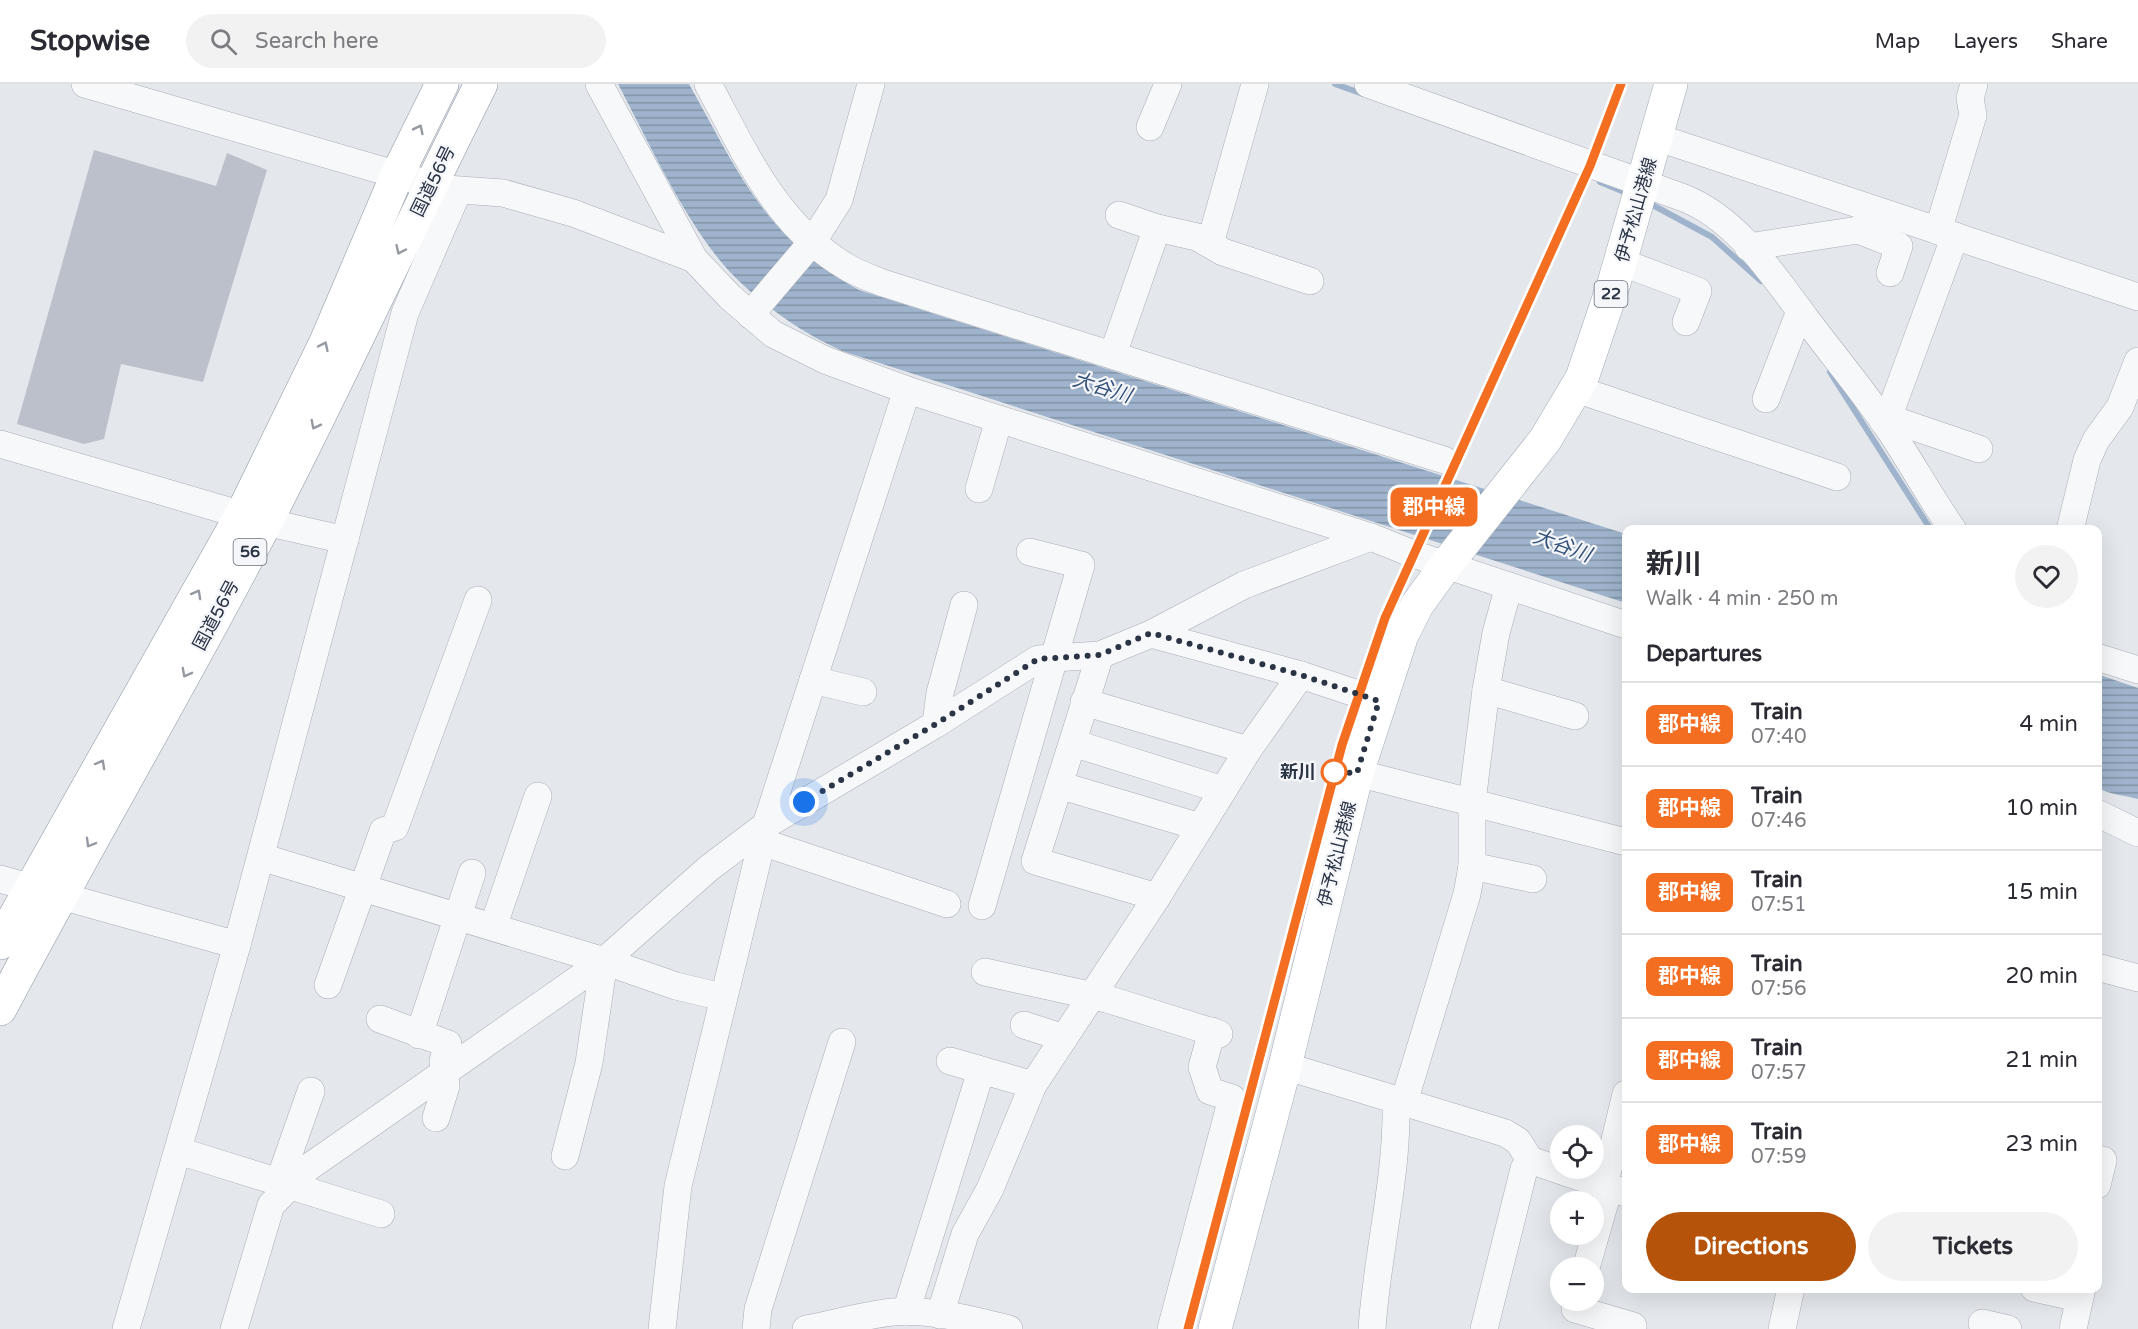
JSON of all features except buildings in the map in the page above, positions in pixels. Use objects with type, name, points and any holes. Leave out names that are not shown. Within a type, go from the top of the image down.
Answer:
[{"type":"main road","name":"国道56号","points":[[0,943],[46,892],[166,711],[254,518],[398,173],[442,84]]},
{"type":"main road","name":"国道56号","points":[[254,518],[356,347],[445,187],[481,84]]},
{"type":"main road","name":"伊予松山港線","points":[[1215,1329],[1357,773],[1402,635],[1417,605],[1448,562],[1545,440],[1576,389],[1598,334],[1621,262],[1671,84]]},
{"type":"main road","name":"国道56号","points":[[0,1010],[46,892]]},
{"type":"street","points":[[85,84],[445,187],[502,193],[573,213],[694,259]]},
{"type":"street","points":[[599,84],[694,259],[753,311],[773,334],[797,348],[907,390],[1448,562],[1509,586],[1622,624]]},
{"type":"street","points":[[708,84],[755,172],[777,206],[810,244],[844,266],[883,283],[1444,460]]},
{"type":"street","points":[[753,311],[810,244],[839,200],[871,84]]},
{"type":"street","points":[[1150,127],[1168,84]]},
{"type":"street","points":[[1210,244],[1255,84]]},
{"type":"street","points":[[1368,84],[1700,204],[1748,247],[1774,275],[1886,420],[1950,525]]},
{"type":"street","points":[[1886,420],[1947,234],[1973,116],[1970,98],[1974,84]]},
{"type":"street","points":[[1656,137],[2138,297]]},
{"type":"street","points":[[126,1329],[237,945],[405,312],[445,187]]},
{"type":"street","points":[[1119,215],[1157,228],[1197,237],[1223,252],[1310,281]]},
{"type":"street","points":[[1113,354],[1157,228]]},
{"type":"street","points":[[1748,247],[1858,230],[1899,246],[1890,273]]},
{"type":"street","points":[[1621,262],[1698,291],[1686,322]]},
{"type":"street","points":[[1766,399],[1800,311]]},
{"type":"street","points":[[2071,525],[2087,460],[2096,440],[2120,407],[2138,361]]},
{"type":"street","points":[[1576,389],[1837,477]]},
{"type":"street","points":[[662,1329],[678,1186],[722,997],[764,833],[907,390]]},
{"type":"street","points":[[979,489],[999,419]]},
{"type":"street","points":[[1886,420],[1979,448]]},
{"type":"street","points":[[0,444],[254,518],[345,540]]},
{"type":"street","points":[[285,1183],[604,961],[709,868],[1038,659],[1100,655],[1151,633],[1244,585],[1371,537]]},
{"type":"street","points":[[982,906],[1081,566],[1030,552]]},
{"type":"street","points":[[1372,1329],[1390,1203],[1400,1101],[1464,911],[1472,866],[1472,802],[1486,690],[1496,633],[1509,586]]},
{"type":"street","points":[[328,985],[383,831],[394,827],[478,600]]},
{"type":"street","points":[[936,724],[940,693],[964,605]]},
{"type":"street","points":[[1151,633],[1301,675],[1379,701]]},
{"type":"street","points":[[1100,655],[1035,861],[1157,897]]},
{"type":"street","points":[[2102,659],[2138,670]]},
{"type":"street","points":[[940,1315],[965,1234],[990,1189],[1033,1085],[1157,897],[1248,750],[1301,675]]},
{"type":"street","points":[[813,680],[863,692]]},
{"type":"street","points":[[1486,690],[1575,716]]},
{"type":"street","points":[[1084,702],[1248,750]]},
{"type":"street","points":[[1073,743],[1223,790]]},
{"type":"street","points":[[1357,773],[1622,841]]},
{"type":"street","points":[[1059,785],[1200,827]]},
{"type":"street","points":[[494,927],[538,796]]},
{"type":"street","points":[[2102,815],[2138,833]]},
{"type":"street","points":[[764,833],[947,904]]},
{"type":"street","points":[[261,857],[604,961],[676,986],[722,997]]},
{"type":"street","points":[[1472,866],[1533,879]]},
{"type":"street","points":[[419,1035],[456,916],[472,873]]},
{"type":"street","points":[[0,879],[237,945]]},
{"type":"street","points":[[565,1156],[589,1063],[604,961]]},
{"type":"street","points":[[2102,968],[2138,978]]},
{"type":"street","points":[[985,972],[1107,999],[1216,1032],[1202,1067],[1210,1091],[1232,1098],[1171,1329]]},
{"type":"street","points":[[380,1019],[448,1044],[443,1061],[446,1086],[436,1118]]},
{"type":"street","points":[[1024,1025],[1064,1038]]},
{"type":"street","points":[[756,1329],[758,1309],[842,1042]]},
{"type":"street","points":[[950,1061],[1033,1085]]},
{"type":"street","points":[[1284,1066],[1504,1133],[1518,1141],[1530,1160],[1613,1189]]},
{"type":"street","points":[[906,1312],[981,1071]]},
{"type":"street","points":[[234,1329],[270,1205],[285,1183],[311,1091]]},
{"type":"street","points":[[1590,1257],[1613,1189],[1622,1123]]},
{"type":"street","points":[[179,1151],[381,1214]]},
{"type":"street","points":[[1484,1329],[1524,1169],[1530,1160]]},
{"type":"street","points":[[1782,1329],[1790,1293]]},
{"type":"street","points":[[2073,1329],[2081,1293]]},
{"type":"street","points":[[1585,1311],[1633,1326]]},
{"type":"street","points":[[835,1326],[906,1312],[940,1315],[994,1327]]},
{"type":"street","points":[[1982,1323],[2008,1329]]},
{"type":"water","name":"大谷川","points":[[618,84],[689,84],[740,175],[777,226],[827,270],[859,290],[1622,533],[1622,602],[826,344],[768,306],[730,272],[699,231],[669,182]]},
{"type":"water","points":[[2102,676],[2138,688],[2138,799],[2102,790]]},
{"type":"waterway","points":[[1335,84],[1363,94]]},
{"type":"waterway","points":[[1600,182],[1629,194]]},
{"type":"waterway","points":[[1647,202],[1712,237],[1761,281]]},
{"type":"waterway","points":[[1830,372],[1928,525]]},
{"type":"railway","points":[[1188,1329],[1342,745],[1385,619],[1590,166],[1621,84]]},
{"type":"train","name":"郡中線","points":[[1188,1329],[1342,745],[1385,618],[1590,166],[1621,84]]},
{"type":"place","name":"新川","points":[[1334,772]]},
{"type":"route","points":[[804,802],[936,724],[1038,659],[1100,655],[1151,633],[1301,675],[1379,701],[1357,773],[1334,772]]}]
